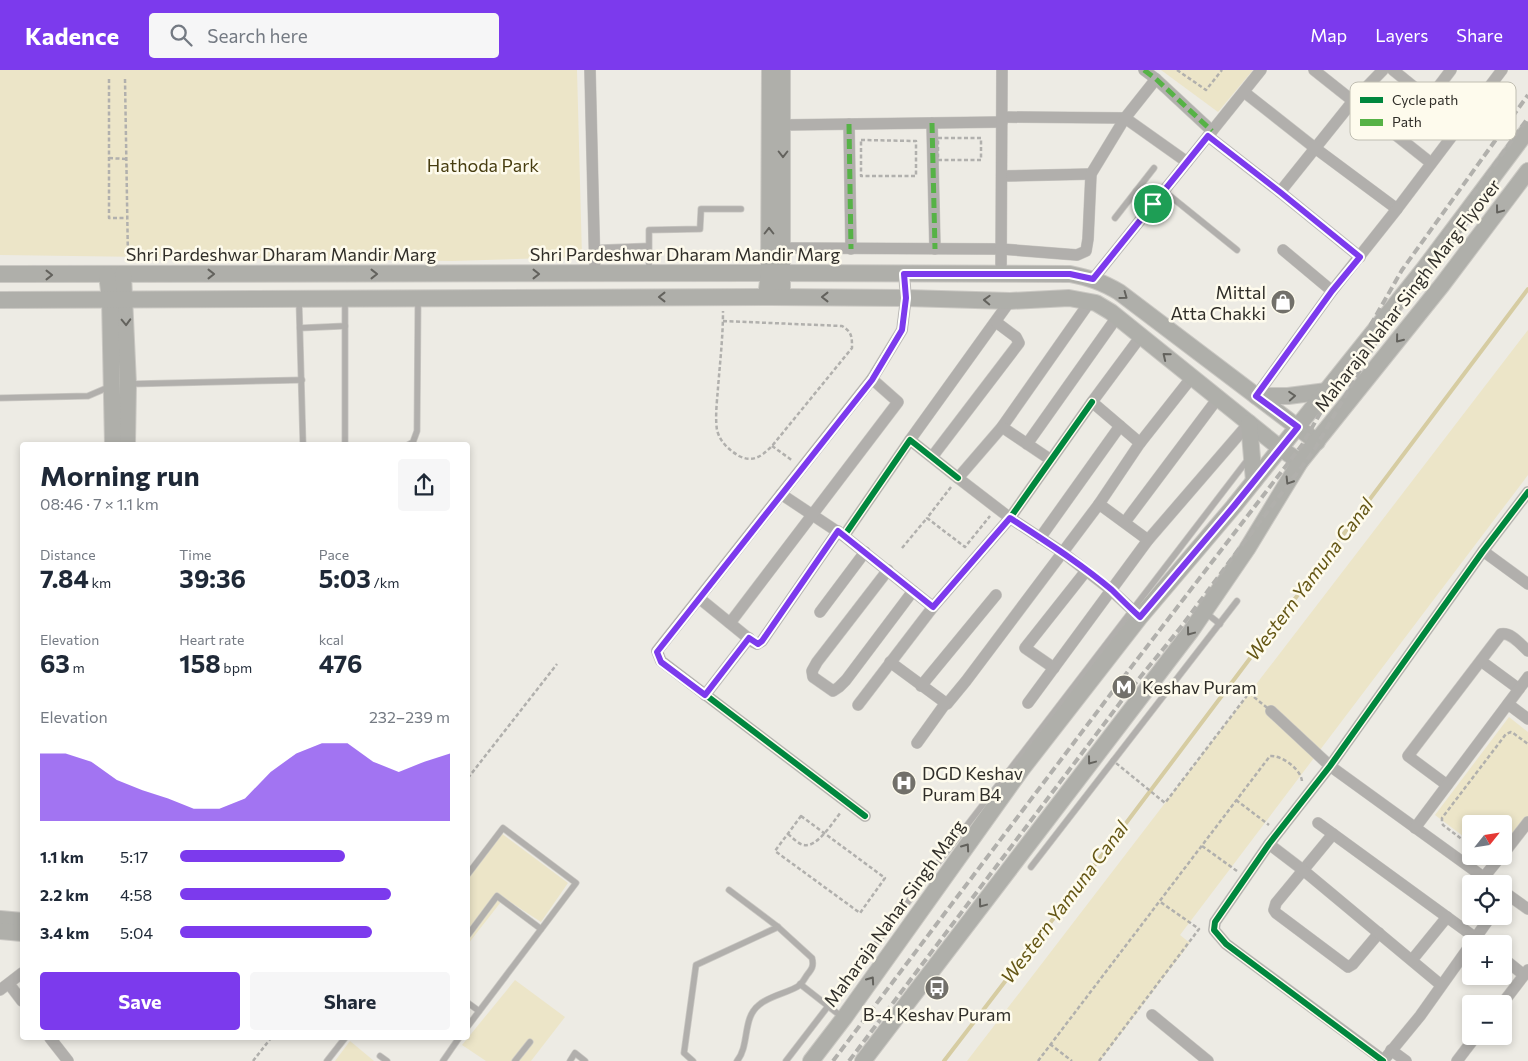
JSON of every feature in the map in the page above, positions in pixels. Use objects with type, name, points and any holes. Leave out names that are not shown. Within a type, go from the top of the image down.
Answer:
[{"type":"main road","points":[[770,70],[776,273],[774,297]]},
{"type":"main road","points":[[776,273],[783,248],[782,70]]},
{"type":"main road","name":"Maharaja Nahar Singh Marg Flyover","points":[[1327,390],[1423,270],[1528,130]]},
{"type":"main road","name":"Maharaja Nahar Singh Marg Flyover","points":[[1317,442],[1442,286],[1528,172]]},
{"type":"main road","name":"Shri Pardeshwar Dharam Mandir Marg","points":[[0,274],[1070,274],[1103,282],[1120,292],[1317,442]]},
{"type":"main road","points":[[120,274],[117,299],[120,385],[127,442]]},
{"type":"main road","points":[[0,300],[774,297],[1010,301],[1069,298],[1096,303],[1111,312],[1300,462]]},
{"type":"main road","points":[[113,442],[120,385]]},
{"type":"main road","points":[[1256,396],[1288,396],[1327,390]]},
{"type":"main road","name":"Maharaja Nahar Singh Marg","points":[[811,1061],[844,1018],[996,796],[1020,770],[1152,594],[1181,559],[1254,481],[1327,390]]},
{"type":"main road","points":[[1249,423],[1254,481]]},
{"type":"main road","points":[[863,1061],[1204,612],[1247,549],[1300,462],[1317,442]]},
{"type":"main road","points":[[0,919],[20,922]]},
{"type":"main road","points":[[0,931],[20,933]]},
{"type":"street","points":[[590,70],[595,274]]},
{"type":"street","points":[[1001,274],[1002,70]]},
{"type":"street","points":[[1144,70],[1156,79],[1210,133],[1360,257]]},
{"type":"street","points":[[1093,279],[1261,70]]},
{"type":"street","points":[[1314,70],[1350,99]]},
{"type":"street","points":[[1371,82],[1383,70]]},
{"type":"street","points":[[1393,70],[1408,82]]},
{"type":"street","points":[[1442,82],[1451,70]]},
{"type":"street","points":[[1493,82],[1502,70]]},
{"type":"street","points":[[783,248],[1001,249],[1078,255],[1086,251],[1088,239],[1091,174],[1125,118],[1156,79]]},
{"type":"street","points":[[1244,92],[1397,209]]},
{"type":"street","points":[[1280,192],[1350,105]]},
{"type":"street","points":[[783,125],[1125,118],[1187,162]]},
{"type":"street","points":[[932,123],[935,249]]},
{"type":"street","points":[[850,124],[851,248]]},
{"type":"street","points":[[1403,140],[1432,163]]},
{"type":"street","points":[[1256,396],[1332,291],[1449,140]]},
{"type":"street","points":[[1002,176],[1091,174]]},
{"type":"street","points":[[1283,250],[1332,291]]},
{"type":"street","points":[[865,816],[661,662],[657,652],[872,380],[902,330],[906,298],[904,274]]},
{"type":"street","points":[[699,598],[749,638],[758,644],[762,641],[1010,301]]},
{"type":"street","points":[[955,481],[1002,427],[1089,302]]},
{"type":"street","points":[[1027,444],[1117,317]]},
{"type":"street","points":[[932,457],[1018,343],[1016,338],[996,322]]},
{"type":"street","points":[[858,705],[933,607],[1010,518],[1141,336]]},
{"type":"street","points":[[917,743],[1099,504],[1140,443],[1192,377]]},
{"type":"street","points":[[730,622],[898,402],[872,380]]},
{"type":"street","points":[[1124,522],[1218,398]]},
{"type":"street","points":[[1092,402],[1140,443]]},
{"type":"street","points":[[1028,704],[1148,540],[1249,423]]},
{"type":"street","points":[[1040,538],[1120,426]]},
{"type":"street","points":[[1002,427],[1051,460]]},
{"type":"street","points":[[910,440],[932,457],[955,481],[1062,552],[1112,590],[1136,614]]},
{"type":"street","points":[[1462,960],[1441,984],[1420,1016],[1383,1061],[1226,944],[1214,930],[1215,922],[1269,844],[1330,766],[1483,551],[1528,492]]},
{"type":"street","points":[[780,494],[841,534],[933,607]]},
{"type":"street","points":[[1099,504],[1148,540]]},
{"type":"street","points":[[1483,551],[1528,584]]},
{"type":"street","points":[[820,612],[865,552]]},
{"type":"street","points":[[888,570],[817,662],[812,671],[814,676],[833,691],[839,687],[913,591]]},
{"type":"street","points":[[1054,668],[1025,648],[1086,571]]},
{"type":"street","points":[[921,686],[996,595]]},
{"type":"street","points":[[1447,786],[1408,756],[1501,634],[1509,635],[1528,651]]},
{"type":"street","points":[[705,695],[749,638]]},
{"type":"street","points":[[1481,661],[1519,689]]},
{"type":"street","points":[[890,662],[945,704]]},
{"type":"street","points":[[1415,828],[1528,676]]},
{"type":"street","points":[[1508,704],[1528,719]]},
{"type":"street","points":[[1271,711],[1330,766],[1481,875]]},
{"type":"street","points":[[1512,843],[1528,822]]},
{"type":"street","points":[[1318,823],[1473,935]]},
{"type":"street","points":[[1333,834],[1276,903],[1274,910],[1348,967],[1353,964],[1379,933]]},
{"type":"street","points":[[1269,844],[1441,984]]},
{"type":"street","points":[[1512,899],[1528,909]]},
{"type":"street","points":[[1412,960],[1447,917]]},
{"type":"street","points":[[1509,995],[1526,972],[1512,964]]},
{"type":"street","points":[[20,975],[5,987],[20,1000]]},
{"type":"street","points":[[1152,1015],[1208,1061]]},
{"type":"street","points":[[52,1040],[68,1061]]},
{"type":"street","points":[[1457,1061],[1469,1045]]},
{"type":"street","points":[[1391,1050],[1406,1061]]},
{"type":"lane","points":[[1115,218],[1154,168]]},
{"type":"lane","points":[[1136,191],[1153,204]]},
{"type":"lane","points":[[1164,191],[1237,250]]},
{"type":"lane","points":[[649,274],[648,230],[700,229],[701,209],[741,209]]},
{"type":"lane","points":[[594,248],[648,246]]},
{"type":"lane","points":[[299,298],[303,442]]},
{"type":"lane","points":[[345,298],[345,442]]},
{"type":"lane","points":[[413,442],[417,431],[418,298]]},
{"type":"lane","points":[[300,328],[345,326]]},
{"type":"lane","points":[[0,398],[88,396],[120,385],[302,380]]},
{"type":"lane","points":[[1181,559],[1252,453]]},
{"type":"lane","points":[[1031,867],[1237,601]]},
{"type":"lane","points":[[1204,612],[1220,624]]},
{"type":"lane","points":[[786,1061],[996,796]]},
{"type":"lane","points":[[470,871],[503,828],[576,883],[470,1023]]},
{"type":"lane","points":[[729,890],[778,927],[812,958],[812,969],[800,984],[756,1006],[750,1018],[742,1056],[737,1061]]},
{"type":"lane","points":[[470,933],[496,896],[541,929]]},
{"type":"lane","points":[[693,1061],[684,1053],[696,965],[778,927]]},
{"type":"lane","points":[[800,984],[844,1018]]},
{"type":"lane","points":[[470,1004],[479,1011]]},
{"type":"lane","points":[[327,1061],[343,1040]]},
{"type":"lane","points":[[442,1061],[458,1040]]},
{"type":"lane","points":[[515,1061],[530,1042]]},
{"type":"lane","points":[[570,1061],[576,1053],[585,1061]]},
{"type":"lane","points":[[380,1056],[387,1061]]},
{"type":"path","points":[[1177,70],[1206,90],[1222,70]]},
{"type":"path","points":[[109,79],[109,218],[127,218]]},
{"type":"path","points":[[120,274],[127,218],[125,80]]},
{"type":"path","points":[[938,138],[958,138],[981,138],[981,160],[938,160],[938,138]]},
{"type":"path","points":[[861,140],[900,140],[916,141],[916,176],[861,176],[861,140]]},
{"type":"path","points":[[109,158],[126,159]]},
{"type":"path","points":[[723,321],[842,326],[849,330],[852,338],[852,348],[772,446],[760,458],[750,459],[742,457],[726,447],[717,431],[723,321]]},
{"type":"path","points":[[772,446],[802,468]]},
{"type":"path","points":[[902,548],[955,481]]},
{"type":"path","points":[[927,518],[965,547],[990,515]]},
{"type":"path","points":[[470,775],[556,664]]},
{"type":"path","points":[[1111,759],[1165,803],[1249,693],[1271,711]]},
{"type":"path","points":[[1462,839],[1444,825],[1442,818],[1506,734],[1509,732],[1513,733],[1528,744]]},
{"type":"path","points":[[1038,1061],[1270,756],[1280,757],[1296,770],[1301,775],[1302,785]]},
{"type":"path","points":[[1236,800],[1271,826]]},
{"type":"path","points":[[787,834],[806,846],[817,842],[848,803]]},
{"type":"path","points":[[800,816],[824,833],[885,878],[860,913],[775,850],[800,816]]},
{"type":"path","points":[[1202,846],[1239,872]]},
{"type":"path","points":[[1099,1061],[1199,929],[1159,901]]},
{"type":"path","points":[[254,1061],[270,1040]]},
{"type":"path","points":[[1050,1044],[1072,1061]]},
{"type":"green space","name":"Hathoda Park","points":[[0,70],[577,70],[582,257],[452,261],[0,255]]},
{"type":"green space","points":[[1161,70],[1253,70],[1218,112]]},
{"type":"green space","points":[[1528,330],[1528,475],[1180,935],[1190,943],[1100,1061],[967,1061]]},
{"type":"green space","points":[[1509,717],[1528,732],[1528,819],[1512,840],[1512,815],[1462,815],[1462,835],[1435,815]]},
{"type":"green space","points":[[501,833],[568,883],[541,922],[504,898],[470,941],[470,876]]},
{"type":"green space","points":[[515,980],[565,1017],[531,1061],[486,1061],[462,1045],[466,1040],[470,1040],[470,1035]]},
{"type":"green space","points":[[350,1041],[374,1061],[335,1061]]},
{"type":"waterway","name":"Western Yamuna Canal","points":[[944,1061],[1093,867],[1528,289]]},
{"type":"railway","points":[[1516,112],[1528,95]]},
{"type":"railway","points":[[1516,135],[1528,118]]},
{"type":"railway","points":[[833,1061],[1302,445],[1402,270],[1496,140]]},
{"type":"railway","points":[[849,1061],[1129,691],[1181,627],[1313,452],[1413,278],[1512,140]]},
{"type":"marked path","points":[[1144,70],[1212,131]]},
{"type":"marked path","points":[[932,123],[935,249]]},
{"type":"marked path","points":[[849,124],[851,249]]},
{"type":"cycle path","points":[[865,816],[661,661],[657,651],[872,379],[902,330],[906,298],[904,274]]},
{"type":"cycle path","points":[[958,478],[910,440],[844,536],[933,607],[1010,518],[1092,402]]},
{"type":"cycle path","points":[[1383,1061],[1226,944],[1214,930],[1215,922],[1269,844],[1330,766],[1483,551],[1528,492]]},
{"type":"place","name":"Mittal Atta Chakki","points":[[1283,302]]},
{"type":"place","name":"Keshav Puram","points":[[1124,687]]},
{"type":"place","name":"DGD Keshav Puram B4","points":[[904,783]]},
{"type":"place","name":"B-4 Keshav Puram","points":[[937,988]]},
{"type":"route","points":[[1208,136],[1360,257],[1332,291],[1256,396],[1298,427],[1140,617],[1112,590],[1062,552],[1010,518],[933,607],[838,531],[762,641],[758,644],[749,638],[705,695],[661,662],[657,652],[872,380],[902,330],[906,298],[904,274],[1070,274],[1093,279],[1153,204],[1208,136]]}]
